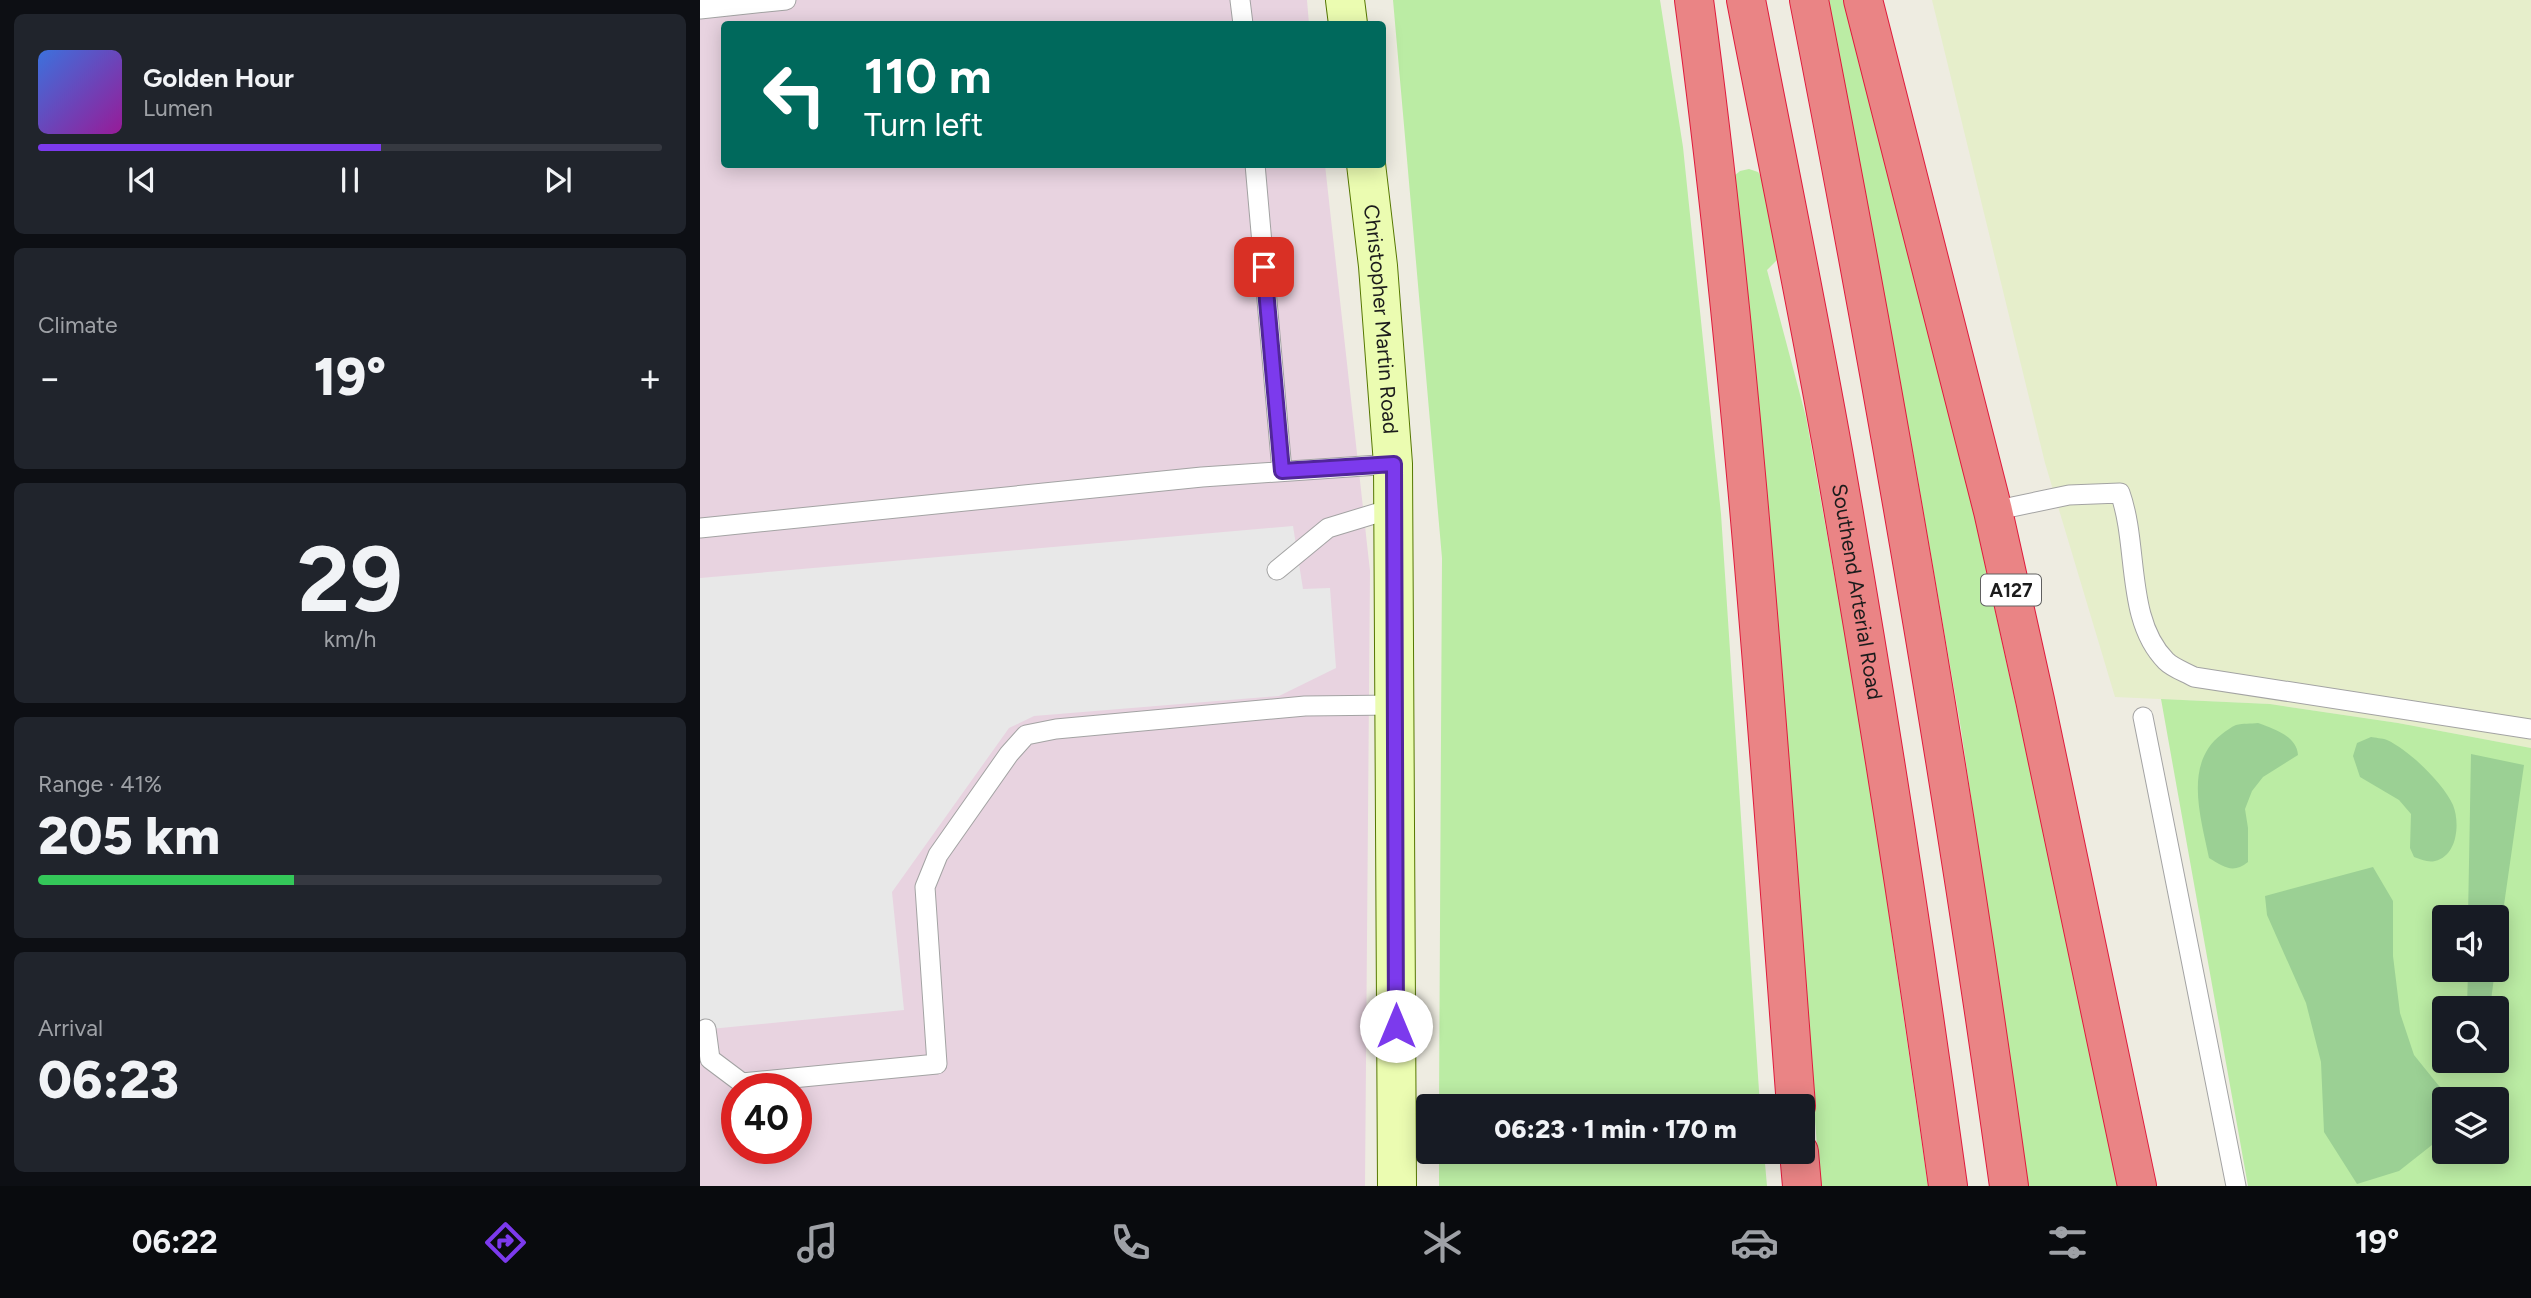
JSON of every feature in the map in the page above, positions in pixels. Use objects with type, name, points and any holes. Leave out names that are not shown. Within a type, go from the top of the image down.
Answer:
[{"type":"highway","points":[[1695,0],[1730,295],[1795,1094]]},
{"type":"highway","name":"Southend Arterial Road","points":[[1746,0],[1799,270],[1864,633],[1948,1186]]},
{"type":"highway","points":[[1809,0],[1860,263],[1928,645],[1982,988],[2009,1186]]},
{"type":"highway","name":"A127","points":[[1863,0],[1993,511],[2137,1186]]},
{"type":"highway","points":[[1800,1164],[1802,1186]]},
{"type":"street","points":[[1345,0],[1348,21]]},
{"type":"street","name":"Christopher Martin Road","points":[[1366,168],[1378,266],[1394,464],[1397,1186]]},
{"type":"lane","points":[[700,9],[786,0]]},
{"type":"lane","points":[[1240,0],[1243,21]]},
{"type":"lane","points":[[1255,168],[1282,471]]},
{"type":"lane","points":[[700,528],[1202,477],[1394,464]]},
{"type":"lane","points":[[1993,511],[2069,495],[2120,493],[2128,515],[2141,617],[2151,643],[2168,664],[2194,677],[2531,729]]},
{"type":"lane","points":[[1278,570],[1328,528],[1394,508]]},
{"type":"lane","points":[[706,1029],[710,1059],[741,1083],[937,1064],[925,887],[938,855],[1009,754],[1027,735],[1056,729],[1305,706],[1395,705]]},
{"type":"lane","points":[[2144,717],[2236,1186]]},
{"type":"shaded area","points":[[700,0],[1307,0],[1309,21],[721,21],[721,168],[1325,168],[1370,571],[1365,1186],[700,1186]]},
{"type":"shaded area","points":[[1293,526],[1303,589],[1330,588],[1336,668],[1279,696],[1034,716],[1009,728],[892,892],[904,1010],[700,1030],[700,578]]},
{"type":"green space","points":[[1393,0],[1660,0],[1683,147],[1721,514],[1759,1094],[1439,1094],[1442,558]]},
{"type":"green space","points":[[1827,0],[1845,0],[1961,455],[2081,1002],[2118,1186],[2028,1186],[1961,729],[1915,463]]},
{"type":"green space","points":[[1932,0],[2531,0],[2531,748],[2398,723],[2270,704],[2115,697],[2045,463]]},
{"type":"green space","points":[[1749,169],[1758,172],[1763,180],[1777,260],[1767,270],[1806,417],[1845,635],[1876,825],[1928,1186],[1820,1186],[1769,511],[1734,176]]},
{"type":"green space","points":[[2161,699],[2270,704],[2398,723],[2531,748],[2531,1186],[2248,1186]]},
{"type":"green space","points":[[2258,723],[2289,738],[2297,748],[2298,755],[2263,777],[2252,791],[2245,809],[2248,862],[2238,868],[2228,868],[2209,858],[2199,809],[2202,760],[2210,746],[2230,728]]},
{"type":"green space","points":[[2371,737],[2387,740],[2405,751],[2434,777],[2448,796],[2455,812],[2456,829],[2453,846],[2443,858],[2430,862],[2414,857],[2410,848],[2411,814],[2399,800],[2360,777],[2353,756],[2357,743]]},
{"type":"green space","points":[[2471,754],[2524,765],[2504,905],[2468,905]]},
{"type":"green space","points":[[2373,867],[2393,901],[2393,956],[2400,1013],[2414,1055],[2441,1087],[2432,1087],[2432,1145],[2399,1171],[2357,1184],[2324,1132],[2321,1062],[2306,1003],[2267,915],[2265,896]]},
{"type":"green space","points":[[2468,982],[2493,982],[2492,996],[2467,996]]},
{"type":"green space","points":[[1439,1164],[1765,1164],[1767,1186],[1439,1186]]},
{"type":"route","points":[[1264,267],[1282,471],[1394,464],[1396,1026]]}]
